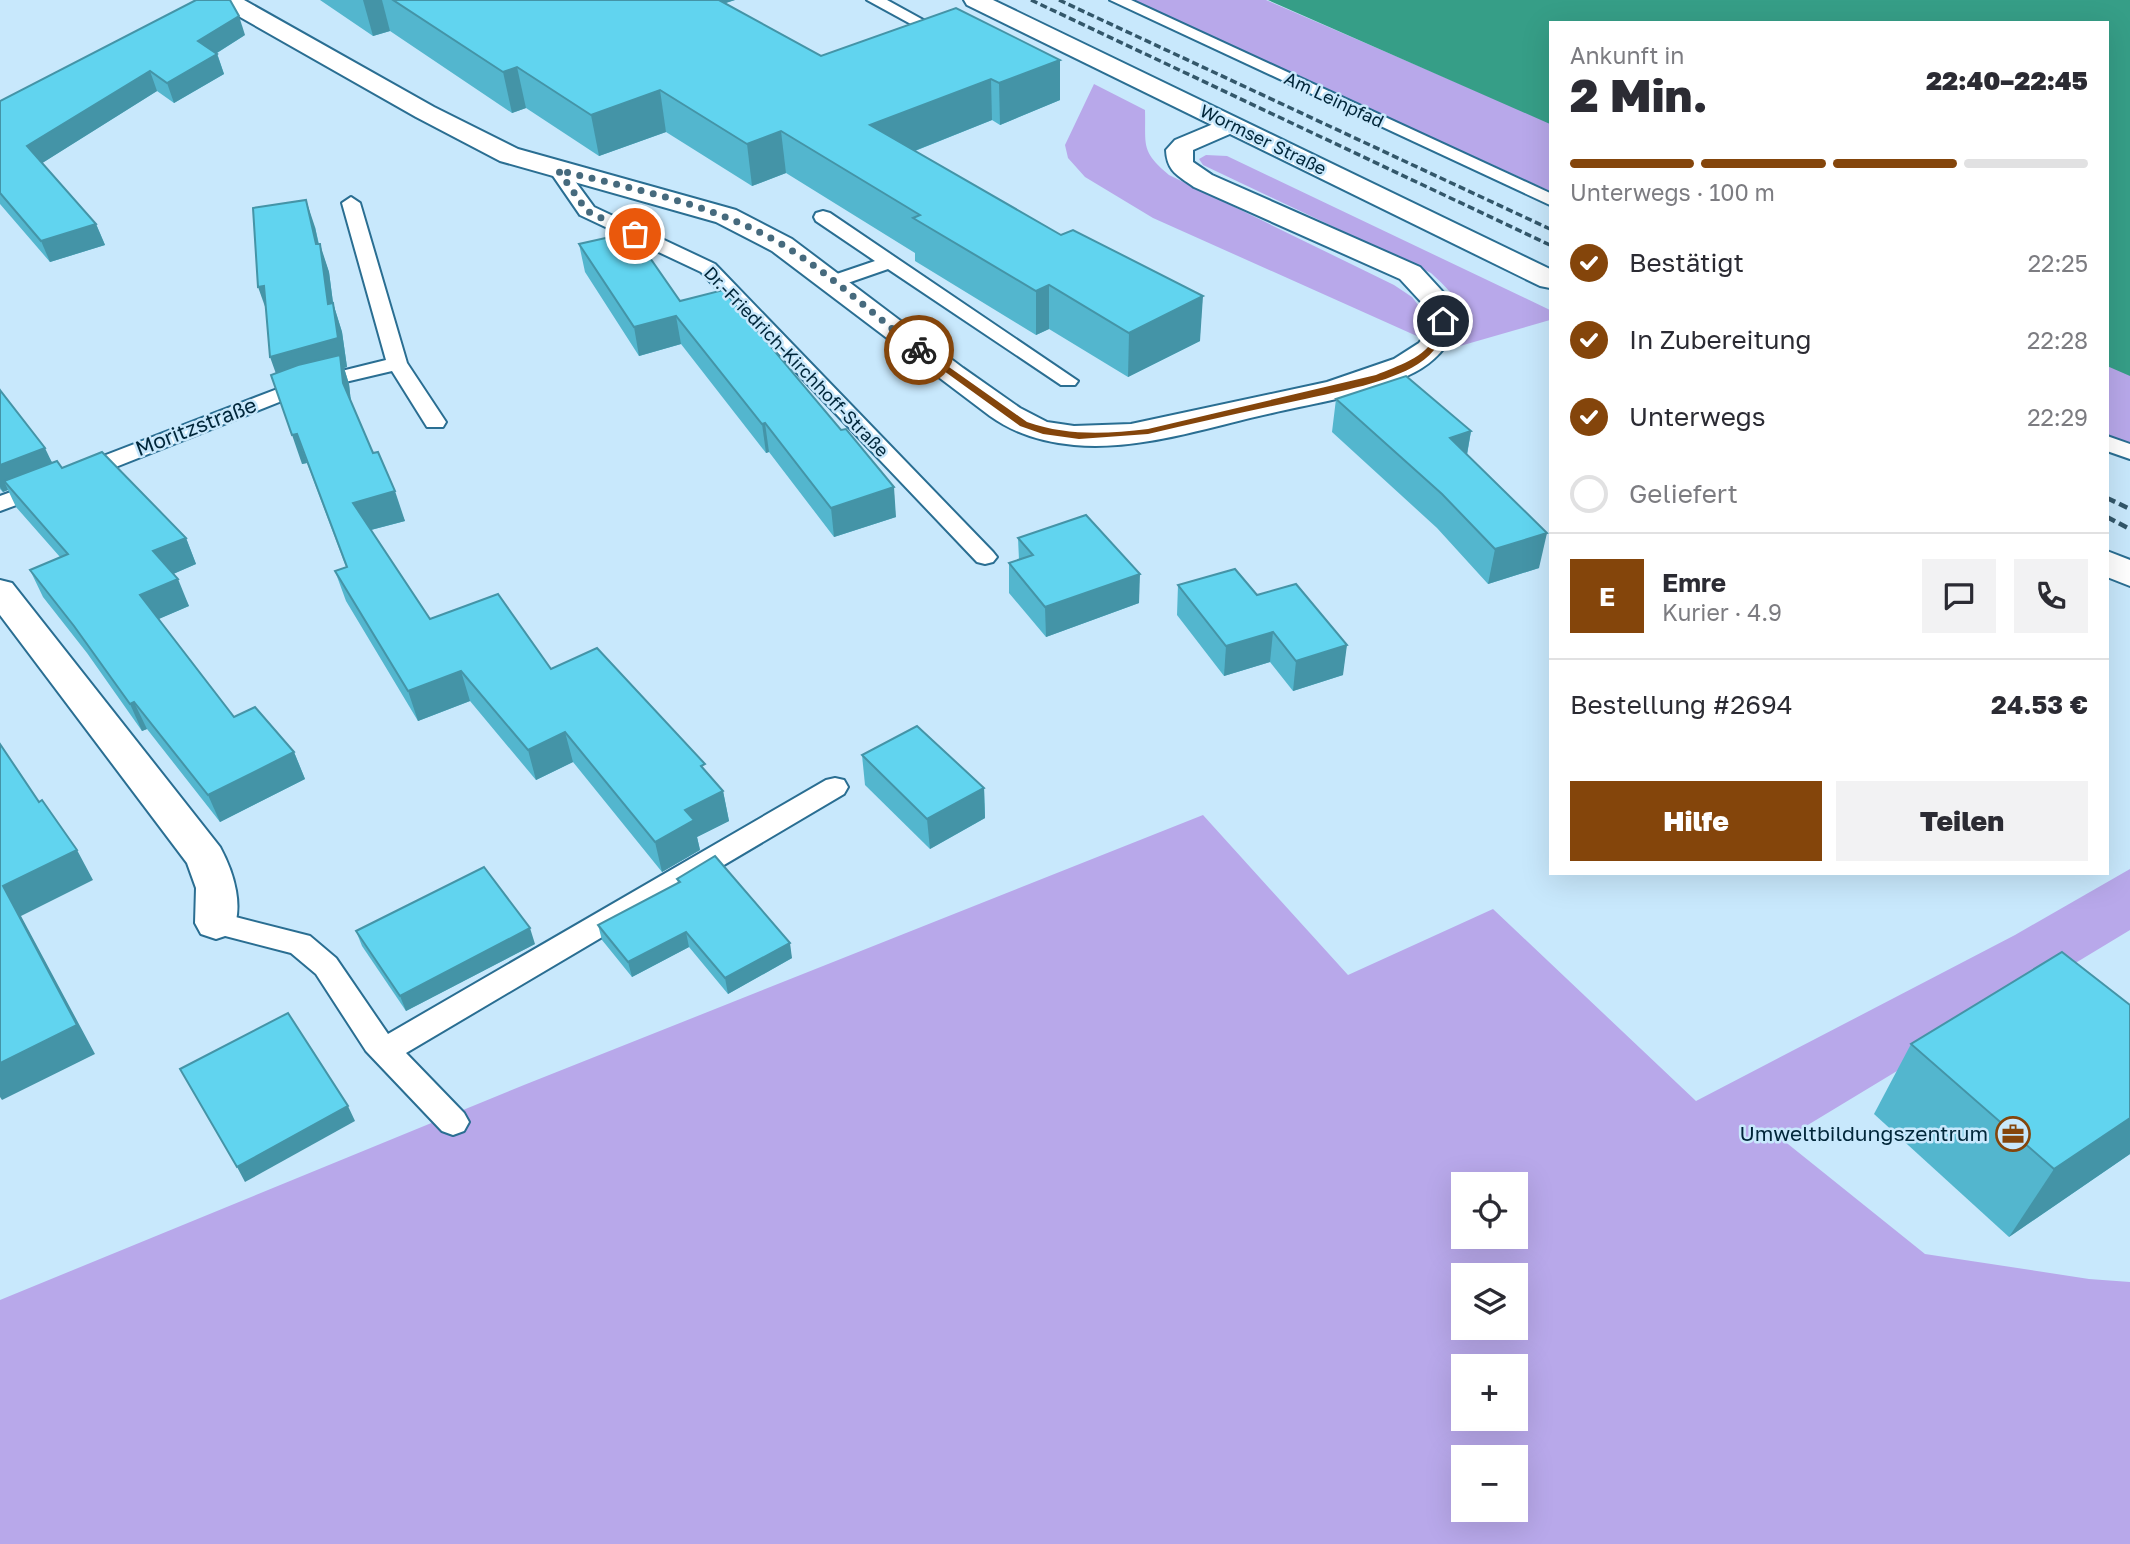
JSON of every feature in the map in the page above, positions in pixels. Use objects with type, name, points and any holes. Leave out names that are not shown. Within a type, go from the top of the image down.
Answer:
[{"type":"street","points":[[228,0],[472,138],[509,155],[726,216],[782,245],[954,376],[1023,424],[1043,431],[1079,436],[1116,435],[1159,429],[1345,387],[1415,362],[1433,346],[1441,334],[1443,321],[1439,303],[1426,286],[1410,273],[1203,181],[1180,165],[1177,158],[1184,145],[1230,125]]},
{"type":"street","name":"Wormser Straße","points":[[975,0],[1549,280]]},
{"type":"street","points":[[2109,563],[2130,575]]},
{"type":"street","points":[[0,591],[206,858],[216,888],[216,923]]},
{"type":"lane","points":[[875,0],[951,40]]},
{"type":"lane","name":"Am Leinpfad","points":[[1118,0],[1549,200]]},
{"type":"lane","name":"Dr.-Friedrich-Kirchhoff-Straße","points":[[558,170],[587,211],[708,268],[985,557]]},
{"type":"lane","points":[[351,203],[397,363],[435,422]]},
{"type":"lane","points":[[823,217],[1068,381]]},
{"type":"lane","points":[[832,282],[890,262]]},
{"type":"lane","name":"Moritzstraße","points":[[0,504],[300,387],[397,363]]},
{"type":"lane","points":[[2109,444],[2130,452]]},
{"type":"lane","points":[[385,1051],[835,787]]},
{"type":"lane","points":[[216,923],[300,944],[326,966],[385,1051],[453,1122]]},
{"type":"shaded area","points":[[1130,0],[1266,0],[1549,123],[1549,191]]},
{"type":"shaded area","points":[[1268,0],[2130,0],[2130,376],[2109,367],[2109,21],[1549,21],[1549,124]]},
{"type":"shaded area","points":[[1094,84],[1145,110],[1146,147],[1153,160],[1169,175],[1394,285],[1412,297],[1425,314],[1419,337],[1153,218],[1085,177],[1068,158],[1065,145]]},
{"type":"shaded area","points":[[1206,155],[1227,156],[1549,310],[1549,320],[1453,348],[1461,325],[1459,306],[1455,298],[1431,273],[1203,165],[1199,159]]},
{"type":"shaded area","points":[[2109,365],[2130,374],[2130,447],[2109,438]]},
{"type":"shaded area","points":[[1203,815],[1348,975],[1493,909],[1696,1101],[2015,935],[2130,869],[2130,930],[1783,1140],[1925,1254],[2089,1279],[2130,1282],[2130,1544],[0,1544],[0,1300],[524,1085]]},
{"type":"building","points":[[196,0],[230,0],[239,16],[198,41],[217,54],[167,83],[150,71],[27,146],[96,224],[41,241],[0,193],[0,101]]},
{"type":"building","points":[[393,0],[719,0],[821,56],[956,8],[1060,60],[999,83],[991,79],[870,125],[1061,235],[1073,230],[1203,296],[1129,333],[1049,285],[1036,291],[913,218],[920,215],[781,131],[747,144],[660,90],[591,115],[517,67],[503,72]]},
{"type":"building","points":[[306,200],[316,244],[320,244],[328,304],[333,303],[338,338],[270,357],[264,286],[258,287],[253,208]]},
{"type":"building","points":[[632,232],[680,301],[723,290],[841,430],[846,429],[894,487],[831,508],[676,316],[634,327],[579,244]]},
{"type":"building","points":[[340,355],[343,383],[373,453],[378,452],[395,491],[353,503],[430,619],[498,594],[551,669],[597,648],[705,764],[701,766],[723,791],[685,810],[694,820],[655,842],[565,732],[528,750],[461,671],[408,691],[335,571],[347,567],[297,434],[292,435],[271,375]]},
{"type":"building","points":[[1406,376],[1471,431],[1450,438],[1547,533],[1495,549],[1442,494],[1336,399]]},
{"type":"building","points":[[0,390],[45,448],[0,465]]},
{"type":"building","points":[[102,452],[186,538],[153,551],[178,579],[140,595],[234,717],[255,707],[294,752],[208,795],[134,702],[130,704],[30,570],[68,554],[4,481],[57,461],[62,468]]},
{"type":"building","points":[[1086,515],[1140,574],[1045,607],[1009,563],[1033,555],[1018,538]]},
{"type":"building","points":[[1235,569],[1257,595],[1296,584],[1347,645],[1296,661],[1273,632],[1226,646],[1178,585]]},
{"type":"building","points":[[917,726],[984,788],[927,819],[862,755]]},
{"type":"building","points":[[0,744],[39,802],[42,800],[77,850],[3,886],[77,1025],[0,1063]]},
{"type":"building","points":[[715,856],[790,943],[725,978],[686,932],[628,962],[598,925],[680,882],[677,879]]},
{"type":"building","points":[[484,867],[530,928],[400,996],[356,931]]},
{"type":"building","points":[[2062,952],[2130,1005],[2130,1118],[2054,1169],[1911,1044]]},
{"type":"building","points":[[288,1013],[348,1106],[237,1167],[180,1069]]},
{"type":"railway","points":[[1031,0],[1549,245]]},
{"type":"railway","points":[[1059,0],[1549,229]]},
{"type":"railway","points":[[2109,499],[2130,509]]},
{"type":"railway","points":[[2109,518],[2130,529]]},
{"type":"way so far","points":[[635,234],[587,211],[558,170],[726,216],[762,233],[818,271],[919,350]]},
{"type":"place","name":"Umweltbildungszentrum","points":[[2013,1134]]},
{"type":"route","points":[[919,350],[1023,424],[1043,431],[1079,436],[1116,435],[1148,431],[1379,377],[1415,362],[1433,346],[1441,334],[1443,321]]}]
